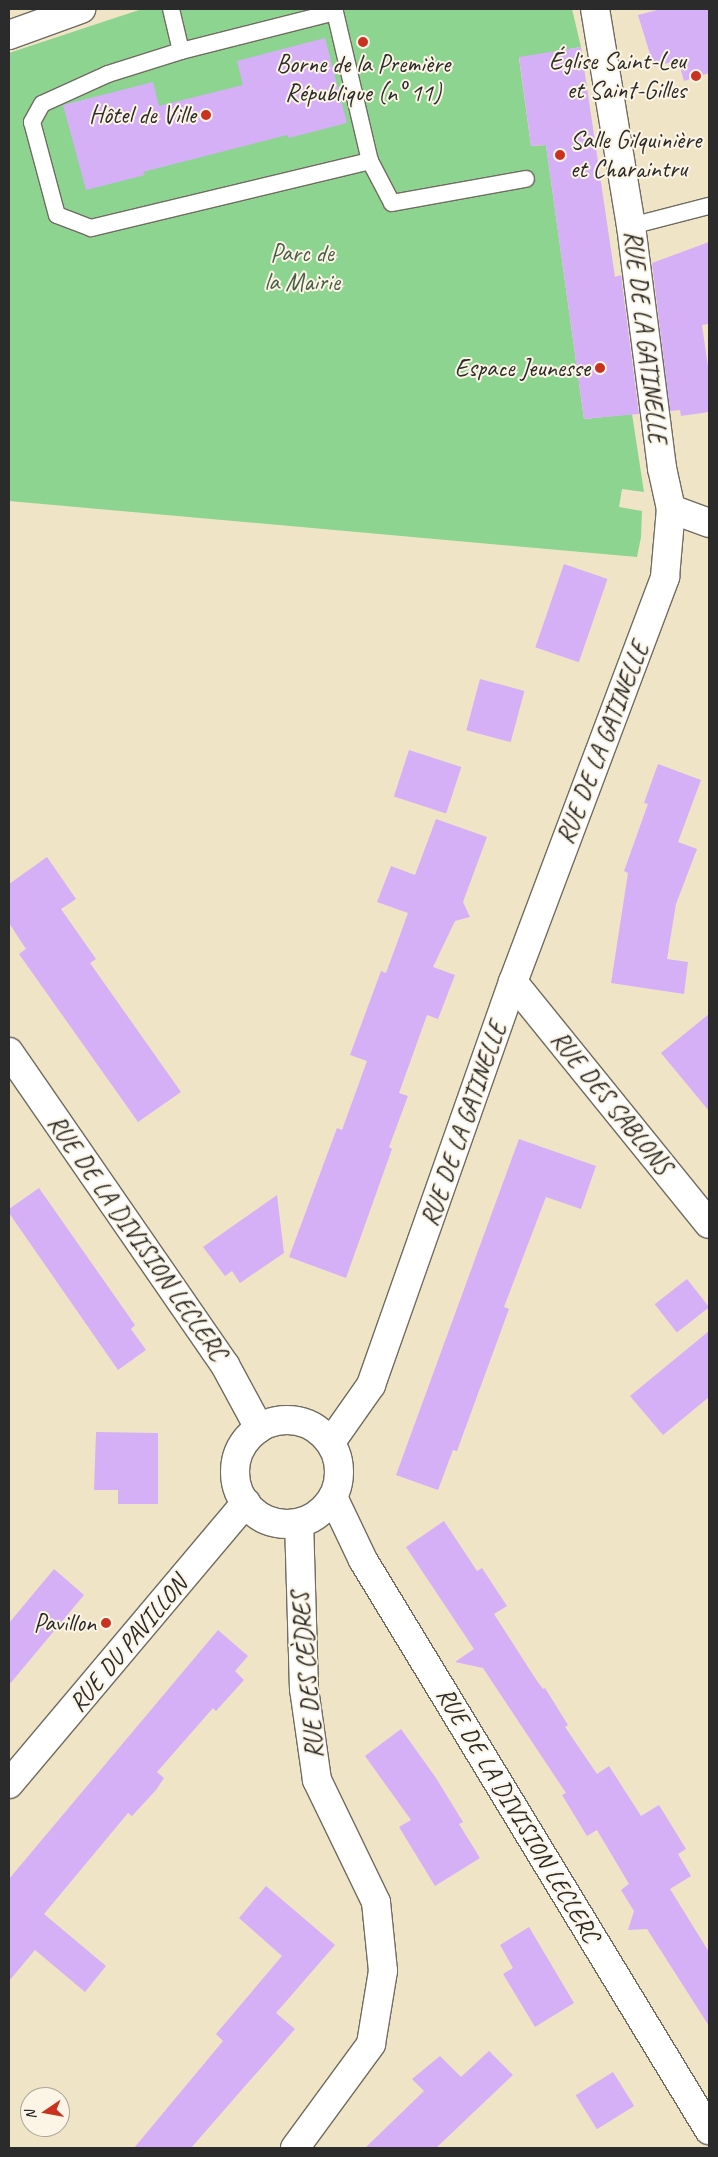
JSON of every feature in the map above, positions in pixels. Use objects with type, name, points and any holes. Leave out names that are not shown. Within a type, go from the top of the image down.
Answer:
[{"type":"street","points":[[9,35],[81,9]]},
{"type":"street","name":"RUE DE LA GATINELLE","points":[[331,1442],[371,1385],[513,982],[665,577],[671,509],[662,468],[631,226],[595,9]]},
{"type":"street","points":[[671,509],[709,523]]},
{"type":"street","name":"RUE DES SABLONS","points":[[513,982],[709,1224]]},
{"type":"street","name":"RUE DE LA DIVISION LECLERC","points":[[9,1052],[225,1365],[259,1428]]},
{"type":"street","points":[[291,1419],[313,1426],[331,1442],[336,1457],[338,1479],[333,1497],[318,1514],[299,1523],[278,1524],[259,1516],[246,1504],[236,1485],[235,1471],[245,1440],[259,1428],[291,1419]]},
{"type":"street","name":"RUE DE LA DIVISION LECLERC","points":[[333,1497],[364,1560],[709,2130]]},
{"type":"street","name":"RUE DU PAVILLON","points":[[9,1784],[246,1504]]},
{"type":"street","name":"RUE DES CÈDRES","points":[[295,2148],[371,2044],[383,1971],[376,1902],[317,1780],[304,1689],[299,1523]]},
{"type":"lane","points":[[171,9],[181,51]]},
{"type":"lane","points":[[370,162],[91,228],[57,215],[32,122],[42,104],[108,74],[181,51],[335,12],[370,162],[392,203],[526,179]]},
{"type":"lane","points":[[631,226],[709,206]]},
{"type":"green space","name":"Parc de la Mairie","points":[[142,9],[572,9],[581,47],[519,58],[531,146],[546,145],[584,419],[632,414],[644,492],[622,489],[619,507],[642,511],[641,537],[637,557],[9,501],[9,53]]},
{"type":"building","name":"Église Saint-Leu et Saint-Gilles","points":[[661,9],[709,9],[709,73],[684,81],[678,60],[654,67],[638,15]]},
{"type":"building","name":"Hôtel de Ville","points":[[325,38],[347,123],[289,138],[287,135],[143,172],[145,175],[86,190],[63,105],[153,82],[159,106],[243,85],[237,61]]},
{"type":"building","points":[[581,47],[615,277],[621,275],[639,414],[584,419],[546,145],[531,146],[519,57]]},
{"type":"building","points":[[709,242],[709,324],[702,325],[709,374],[709,412],[681,416],[680,410],[670,411],[652,263]]},
{"type":"building","points":[[564,564],[607,579],[579,662],[535,647]]},
{"type":"building","points":[[480,679],[524,691],[511,742],[466,730]]},
{"type":"building","points":[[409,750],[461,767],[446,814],[394,797]]},
{"type":"building","points":[[658,764],[701,780],[678,842],[697,849],[676,904],[667,959],[688,962],[684,994],[611,983],[628,873],[624,871],[648,804],[644,803]]},
{"type":"building","points":[[436,819],[487,837],[463,902],[470,917],[455,921],[433,967],[455,975],[438,1019],[427,1015],[399,1093],[408,1096],[389,1147],[392,1149],[346,1278],[289,1257],[337,1128],[342,1130],[367,1061],[350,1055],[381,971],[386,973],[408,913],[377,902],[391,866],[415,875]]},
{"type":"building","points":[[47,857],[76,899],[61,909],[96,959],[90,963],[181,1092],[138,1122],[19,954],[26,949],[9,923],[9,884]]},
{"type":"building","points":[[709,1014],[709,1111],[661,1053]]},
{"type":"building","points":[[519,1139],[596,1166],[581,1209],[546,1197],[504,1307],[509,1309],[457,1451],[453,1450],[438,1490],[396,1475]]},
{"type":"building","points":[[39,1188],[135,1325],[131,1329],[146,1350],[118,1370],[9,1213],[9,1209]]},
{"type":"building","points":[[277,1195],[284,1253],[240,1283],[232,1271],[225,1276],[203,1247]]},
{"type":"building","points":[[687,1279],[709,1307],[677,1333],[655,1304]]},
{"type":"building","points":[[709,1331],[709,1397],[663,1435],[630,1396]]},
{"type":"building","points":[[96,1432],[158,1433],[158,1504],[118,1504],[118,1490],[94,1490]]},
{"type":"building","points":[[444,1521],[477,1571],[482,1568],[507,1606],[494,1614],[535,1678],[543,1689],[545,1688],[568,1725],[565,1727],[597,1774],[609,1766],[641,1816],[659,1805],[686,1849],[678,1854],[691,1876],[670,1889],[709,1952],[709,2026],[647,1929],[628,1930],[634,1911],[621,1890],[629,1884],[597,1830],[587,1836],[562,1795],[566,1793],[483,1668],[455,1662],[474,1649],[406,1547]]},
{"type":"building","points":[[54,1569],[84,1595],[9,1685],[9,1623]]},
{"type":"building","points":[[218,1630],[248,1656],[235,1671],[244,1680],[216,1711],[213,1708],[157,1772],[164,1778],[156,1790],[132,1816],[128,1813],[44,1914],[106,1966],[85,1992],[35,1950],[9,1981],[9,1879]]},
{"type":"building","points":[[401,1729],[436,1778],[463,1822],[459,1824],[480,1858],[435,1886],[399,1827],[411,1820],[365,1756]]},
{"type":"building","points":[[266,1886],[335,1945],[276,2013],[295,2029],[191,2148],[134,2148],[223,2041],[216,2034],[282,1956],[239,1918]]},
{"type":"building","points":[[529,1927],[574,2003],[535,2027],[503,1974],[513,1968],[500,1945]]},
{"type":"building","points":[[489,2051],[513,2075],[436,2148],[365,2148],[424,2091],[412,2079],[440,2056],[461,2077]]},
{"type":"building","points":[[613,2072],[634,2106],[597,2129],[576,2095]]},
{"type":"place","name":"Borne de la Première République (n° 11)","points":[[363,42]]},
{"type":"place","name":"Église Saint-Leu et Saint-Gilles","points":[[696,76]]},
{"type":"place","name":"Hôtel de Ville","points":[[206,115]]},
{"type":"place","name":"Salle Gilquinière et Charaintru","points":[[560,155]]},
{"type":"place","name":"Espace Jeunesse","points":[[600,368]]},
{"type":"place","name":"Pavillon","points":[[106,1623]]}]
